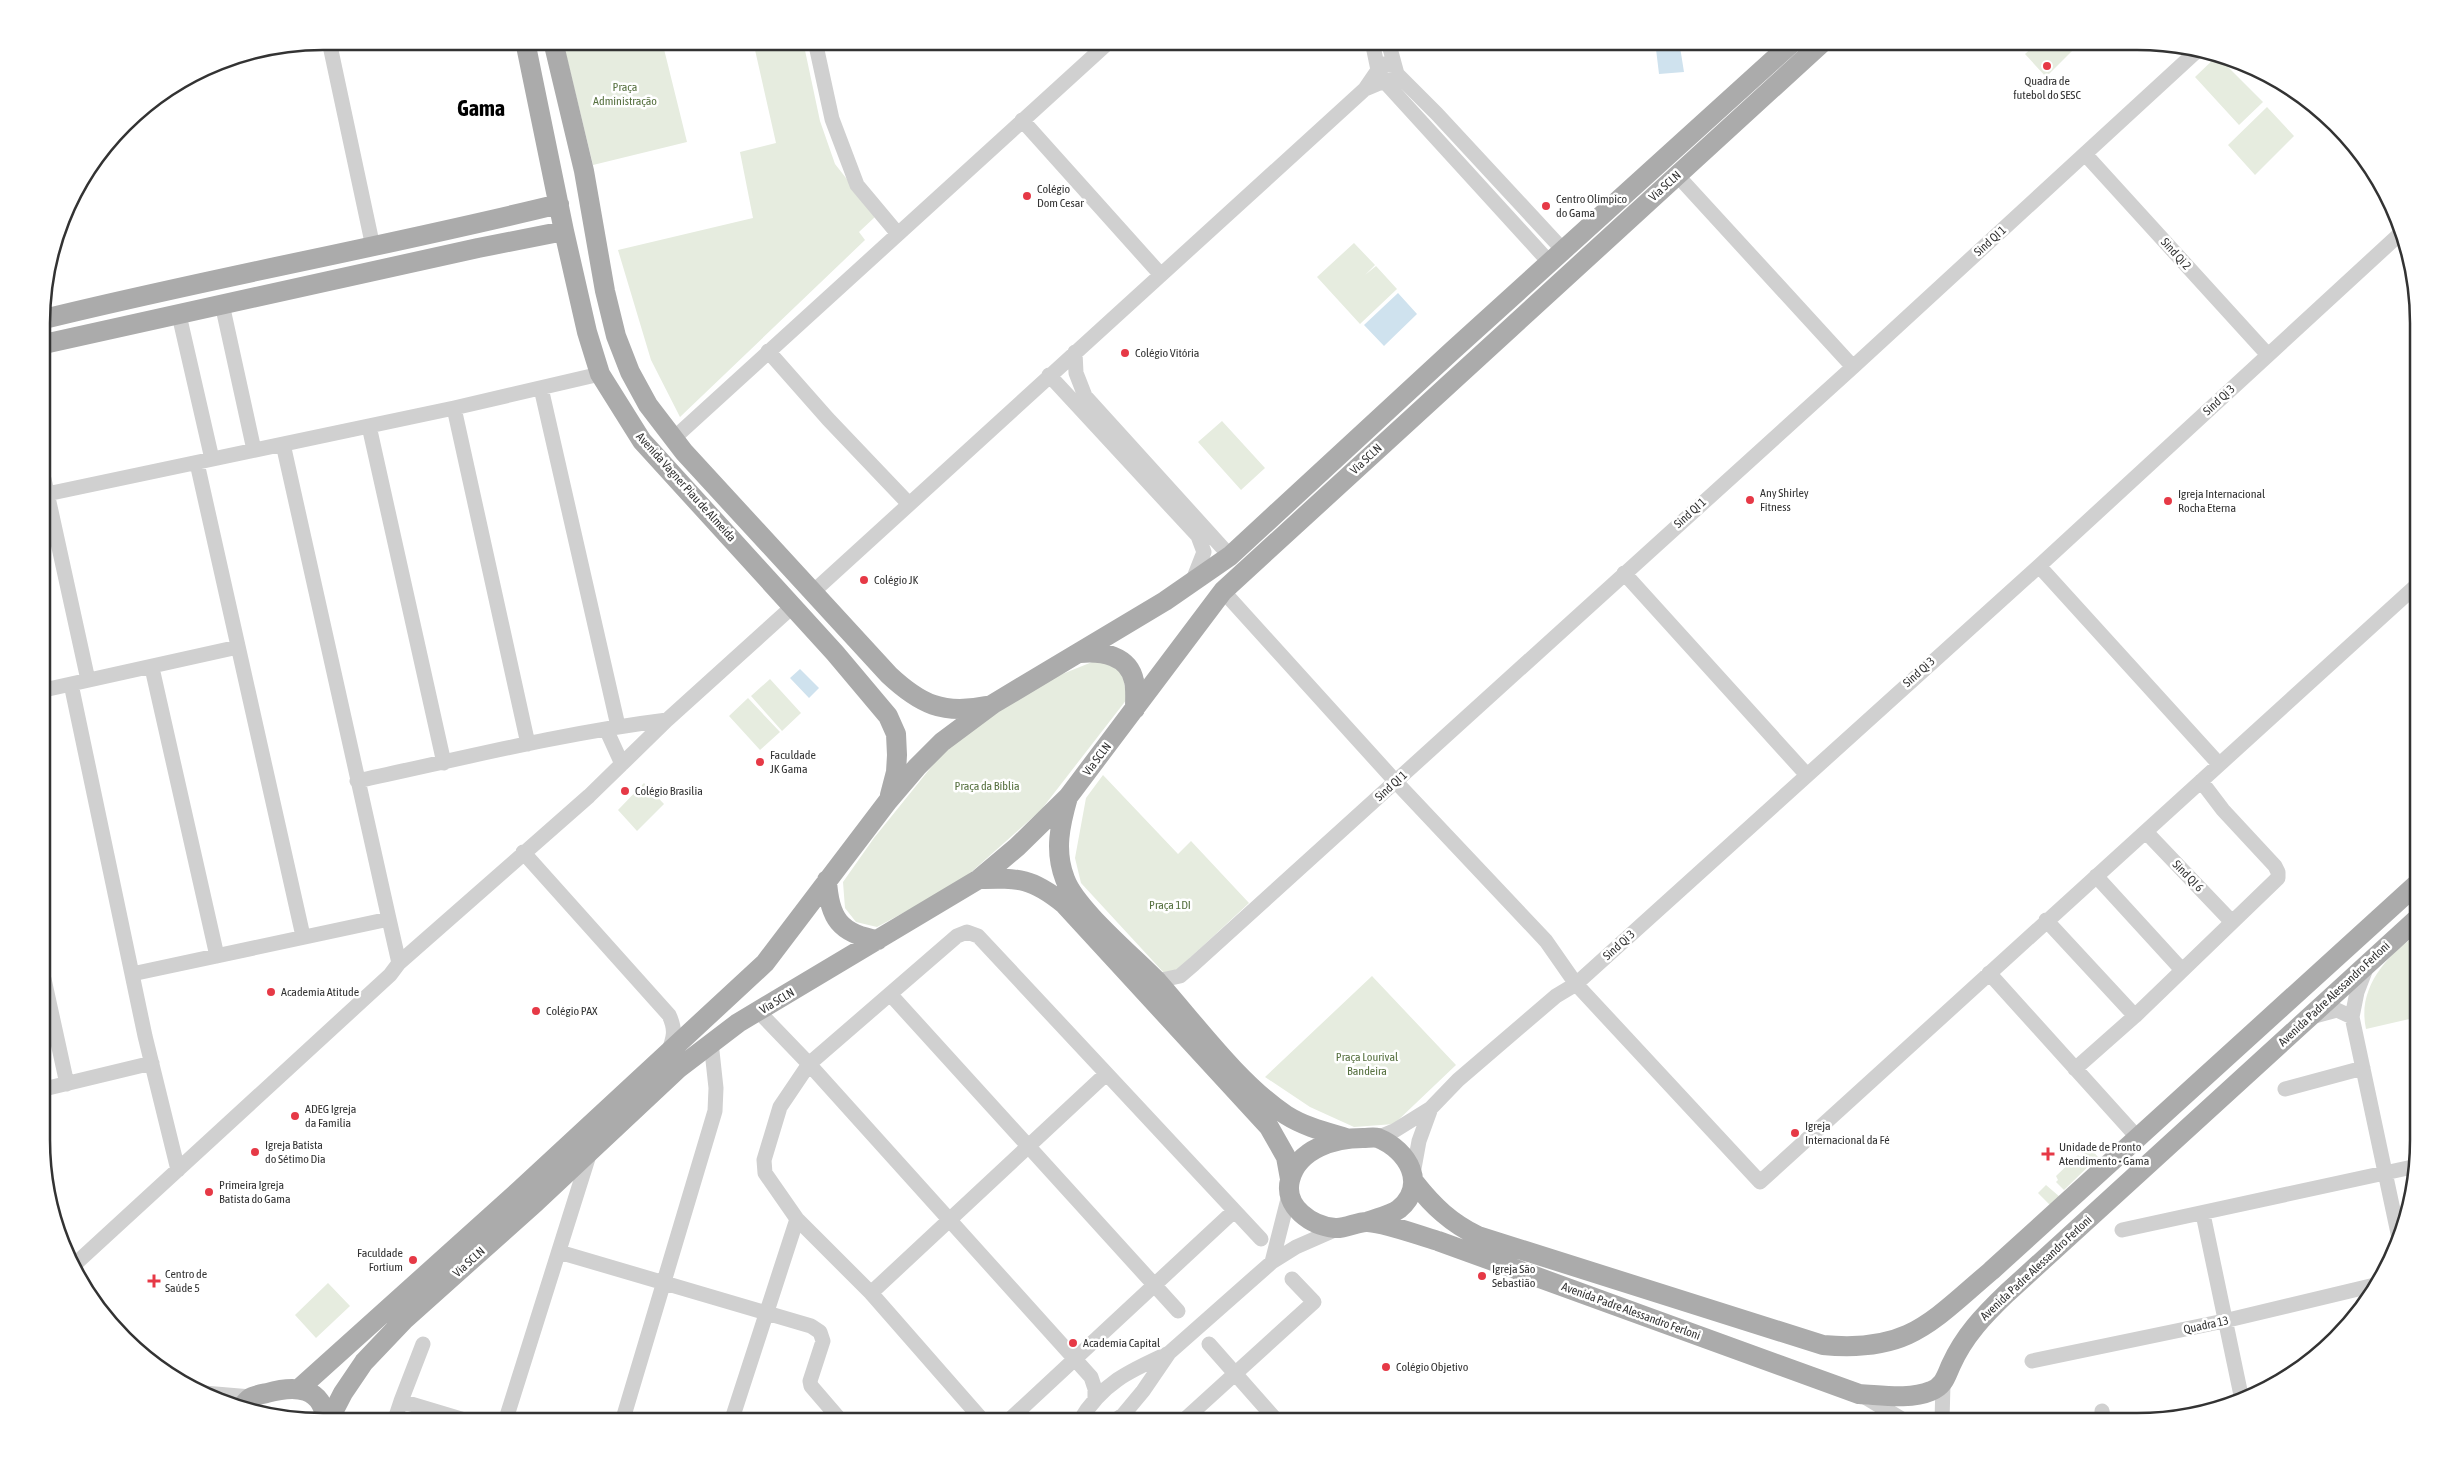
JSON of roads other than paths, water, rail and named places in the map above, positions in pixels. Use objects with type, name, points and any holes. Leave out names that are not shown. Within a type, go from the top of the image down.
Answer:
[{"type":"main road","name":"Avenida Vagner Piau de Almeida","points":[[527,50],[564,231],[587,332],[600,374],[642,441],[835,653],[888,716],[896,734],[896,772],[888,801]]},
{"type":"main road","name":"Avenida Vagner Piau de Almeida","points":[[555,50],[584,171],[605,292],[616,336],[630,372],[648,405],[673,438],[889,675],[908,692],[926,703],[956,710],[993,704]]},
{"type":"main road","name":"Via SCLN","points":[[332,1413],[364,1362],[404,1320],[667,1054],[706,1020],[765,963],[888,801],[916,768],[942,742],[993,704],[1165,602],[1230,556],[1784,50]]},
{"type":"main road","name":"Via SCLN","points":[[301,1388],[528,1196],[590,1152],[679,1068],[711,1042],[738,1023],[979,879],[1017,847],[1068,797],[1223,591],[1814,50]]},
{"type":"main road","points":[[50,318],[212,282],[301,260],[472,226],[559,204]]},
{"type":"main road","points":[[472,226],[480,235],[481,242],[478,248]]},
{"type":"main road","points":[[50,343],[179,316],[222,304],[478,248],[564,231]]},
{"type":"main road","points":[[571,258],[586,270],[595,268],[600,259]]},
{"type":"main road","points":[[236,276],[236,288],[242,300]]},
{"type":"main road","points":[[212,282],[217,287],[222,304]]},
{"type":"main road","points":[[1530,282],[1533,290],[1545,296]]},
{"type":"main road","points":[[579,295],[582,287],[591,283],[597,284],[605,292]]},
{"type":"main road","points":[[1512,298],[1522,304],[1526,314]]},
{"type":"main road","points":[[760,570],[757,559],[763,548],[769,547],[781,556]]},
{"type":"main road","points":[[835,653],[840,652],[851,644],[853,634]]},
{"type":"main road","points":[[1080,653],[1096,652],[1112,655],[1124,662],[1135,682],[1135,709]]},
{"type":"main road","points":[[979,879],[1009,878],[1030,881],[1048,891],[1064,904],[1269,1127],[1286,1157],[1290,1187],[1298,1211],[1312,1222],[1337,1228],[1367,1222],[1398,1210],[1411,1194],[1414,1178],[1403,1158],[1392,1147],[1377,1138],[1346,1138],[1317,1130],[1287,1115],[1252,1087],[1157,982],[1080,903],[1065,881],[1058,846],[1061,823],[1068,797]]},
{"type":"main road","points":[[827,880],[828,900],[835,918],[849,932],[878,940]]},
{"type":"main road","name":"Avenida Padre Alessandro Ferloni","points":[[1414,1178],[1432,1204],[1445,1216],[1458,1226],[1476,1235],[1767,1328],[1823,1344],[1852,1347],[1888,1343],[1926,1327],[1998,1265],[2410,889]]},
{"type":"main road","name":"Avenida Padre Alessandro Ferloni","points":[[1367,1222],[1438,1241],[1859,1394],[1920,1394],[1932,1391],[1943,1384],[1960,1348],[1974,1326],[2007,1292],[2410,926]]},
{"type":"main road","points":[[1290,1187],[1301,1159],[1321,1146],[1346,1138]]},
{"type":"main road","points":[[1998,1265],[2023,1278]]},
{"type":"main road","points":[[1998,1265],[2007,1292]]},
{"type":"main road","points":[[1732,1348],[1740,1329],[1738,1318]]},
{"type":"main road","points":[[1754,1356],[1757,1341],[1767,1328]]},
{"type":"main road","points":[[247,1403],[279,1389],[301,1388],[318,1398],[326,1413]]},
{"type":"street","points":[[331,50],[373,247]]},
{"type":"street","points":[[817,50],[832,119],[857,185],[898,234]]},
{"type":"street","points":[[673,438],[1100,50]]},
{"type":"street","points":[[1377,50],[1388,72],[1464,170],[1557,257]]},
{"type":"street","points":[[1388,50],[1388,72],[1437,114],[1478,159],[1557,257]]},
{"type":"street","name":"Sind QI 1","points":[[1180,976],[1853,367],[2192,55]]},
{"type":"street","points":[[814,591],[1365,89],[1388,72]]},
{"type":"street","points":[[1022,120],[1161,275]]},
{"type":"street","name":"Sind Qi 2","points":[[2084,154],[2268,355]]},
{"type":"street","points":[[1464,170],[1473,169],[1478,159]]},
{"type":"street","points":[[1677,175],[1853,367]]},
{"type":"street","name":"Sind Qi 3","points":[[1426,1114],[1458,1080],[1556,996],[1576,984],[1806,774],[2039,566],[2397,237]]},
{"type":"street","points":[[222,304],[254,450]]},
{"type":"street","points":[[179,316],[212,459]]},
{"type":"street","points":[[768,351],[828,419],[909,504]]},
{"type":"street","points":[[1075,352],[1076,373],[1085,396],[1230,556]]},
{"type":"street","points":[[50,486],[197,463],[454,408],[600,374]]},
{"type":"street","points":[[1050,375],[1198,536],[1204,552],[1194,580]]},
{"type":"street","points":[[541,388],[612,727],[622,764]]},
{"type":"street","points":[[454,408],[528,744]]},
{"type":"street","points":[[369,426],[444,763]]},
{"type":"street","points":[[282,444],[399,963]]},
{"type":"street","points":[[197,463],[303,936]]},
{"type":"street","points":[[50,509],[88,680]]},
{"type":"street","points":[[2039,566],[2218,763]]},
{"type":"street","points":[[1624,573],[1806,774]]},
{"type":"street","points":[[1223,591],[1396,782],[1546,941],[1576,984],[1760,1182],[2046,920],[2146,832],[2218,763],[2410,591]]},
{"type":"street","points":[[78,1261],[390,975],[399,963],[523,852],[589,796],[667,720],[792,607]]},
{"type":"street","points":[[50,689],[152,668],[238,647]]},
{"type":"street","points":[[152,668],[217,956]]},
{"type":"street","points":[[71,684],[132,974],[178,1170]]},
{"type":"street","points":[[357,781],[612,727],[667,720]]},
{"type":"street","points":[[2075,1069],[2134,1016],[2278,878],[2278,872],[2222,810],[2201,781]]},
{"type":"street","name":"Sind QI 6","points":[[2146,832],[2231,921]]},
{"type":"street","points":[[523,852],[669,1015],[678,1020],[706,1020]]},
{"type":"street","points":[[2096,876],[2182,970]]},
{"type":"street","points":[[132,974],[388,919]]},
{"type":"street","points":[[2046,920],[2134,1016]]},
{"type":"street","points":[[976,1413],[871,1292],[797,1219],[765,1173],[764,1160],[780,1107],[809,1064],[957,936],[967,932],[973,933],[1261,1239]]},
{"type":"street","points":[[2367,964],[2357,992],[2352,1017],[2396,1226]]},
{"type":"street","points":[[1989,974],[2137,1138]]},
{"type":"street","points":[[1157,982],[1180,976]]},
{"type":"street","points":[[1173,1000],[1180,976]]},
{"type":"street","points":[[890,994],[1178,1311]]},
{"type":"street","points":[[50,1006],[67,1084]]},
{"type":"street","points":[[2309,1018],[2336,1010],[2352,1017]]},
{"type":"street","points":[[759,1012],[809,1064],[1091,1377],[1095,1389],[1094,1398]]},
{"type":"street","points":[[667,1054],[674,1036],[674,1028],[669,1015]]},
{"type":"street","points":[[625,1413],[715,1111],[716,1088],[711,1042]]},
{"type":"street","points":[[50,1088],[152,1064]]},
{"type":"street","points":[[2285,1089],[2363,1068]]},
{"type":"street","points":[[871,1292],[1106,1074]]},
{"type":"street","points":[[1377,1138],[1426,1114]]},
{"type":"street","points":[[1414,1178],[1419,1141],[1426,1114]]},
{"type":"street","points":[[508,1413],[590,1152]]},
{"type":"street","points":[[2122,1230],[2203,1214],[2408,1168]]},
{"type":"street","points":[[1272,1262],[1283,1226],[1290,1187]]},
{"type":"street","points":[[1017,1413],[1234,1211]]},
{"type":"street","points":[[2203,1214],[2240,1393]]},
{"type":"street","points":[[734,1413],[797,1219]]},
{"type":"street","points":[[1127,1413],[1169,1353],[1272,1262],[1296,1247],[1337,1228]]},
{"type":"street","points":[[559,1252],[811,1326],[820,1332],[823,1341],[810,1381],[811,1386],[834,1413]]},
{"type":"street","points":[[1193,1413],[1314,1302],[1292,1279]]},
{"type":"street","name":"Quadra 13","points":[[2032,1361],[2224,1321],[2367,1287]]},
{"type":"street","points":[[397,1413],[423,1344]]},
{"type":"street","points":[[1209,1344],[1269,1413]]},
{"type":"street","points":[[1086,1413],[1094,1398],[1112,1381],[1169,1353]]},
{"type":"street","points":[[1125,1373],[1136,1376],[1144,1391]]},
{"type":"street","points":[[1091,1377],[1104,1382],[1112,1381]]},
{"type":"street","points":[[1942,1413],[1943,1384]]},
{"type":"street","points":[[1859,1394],[1891,1413]]},
{"type":"street","points":[[401,1401],[441,1413]]},
{"type":"water","points":[[1656,50],[1680,50],[1684,72],[1659,74]]},
{"type":"water","points":[[1398,293],[1417,314],[1384,346],[1364,325]]},
{"type":"water","points":[[800,669],[819,688],[809,698],[790,678]]},
{"type":"place","name":"Quadra de futebol do SESC","points":[[2047,66]]},
{"type":"place","name":"Colégio Dom Cesar","points":[[1027,196]]},
{"type":"place","name":"Centro Olímpico do Gama","points":[[1546,206]]},
{"type":"place","name":"Colégio Vitória","points":[[1125,353]]},
{"type":"place","name":"Any Shirley Fitness","points":[[1750,500]]},
{"type":"place","name":"Igreja Internacional Rocha Eterna","points":[[2168,501]]},
{"type":"place","name":"Colégio JK","points":[[864,580]]},
{"type":"place","name":"Faculdade JK Gama","points":[[760,762]]},
{"type":"place","name":"Colégio Brasilia","points":[[625,791]]},
{"type":"place","name":"Academia Atitude","points":[[271,992]]},
{"type":"place","name":"Colégio PAX","points":[[536,1011]]},
{"type":"place","name":"ADEG Igreja da Familia","points":[[295,1116]]},
{"type":"place","name":"Igreja Internacional da Fé","points":[[1795,1133]]},
{"type":"place","name":"Igreja Batista do Sétimo Dia","points":[[255,1152]]},
{"type":"place","name":"Unidade de Pronto Atendimento - Gama","points":[[2048,1154]]},
{"type":"place","name":"Primeira Igreja Batista do Gama","points":[[209,1192]]},
{"type":"place","name":"Faculdade Fortium","points":[[413,1260]]},
{"type":"place","name":"Igreja São Sebastião","points":[[1482,1276]]},
{"type":"place","name":"Centro de Saúde 5","points":[[154,1281]]},
{"type":"place","name":"Academia Capital","points":[[1073,1343]]},
{"type":"place","name":"Colégio Objetivo","points":[[1386,1367]]},
{"type":"district","name":"Gama","points":[[481,108]]},
{"type":"park label","name":"Praça Administração","points":[[625,94]]},
{"type":"park label","name":"Praça da Bíblia","points":[[987,786]]},
{"type":"park label","name":"Praça 1DI","points":[[1170,905]]},
{"type":"park label","name":"Praça Lourival Bandeira","points":[[1367,1064]]}]
